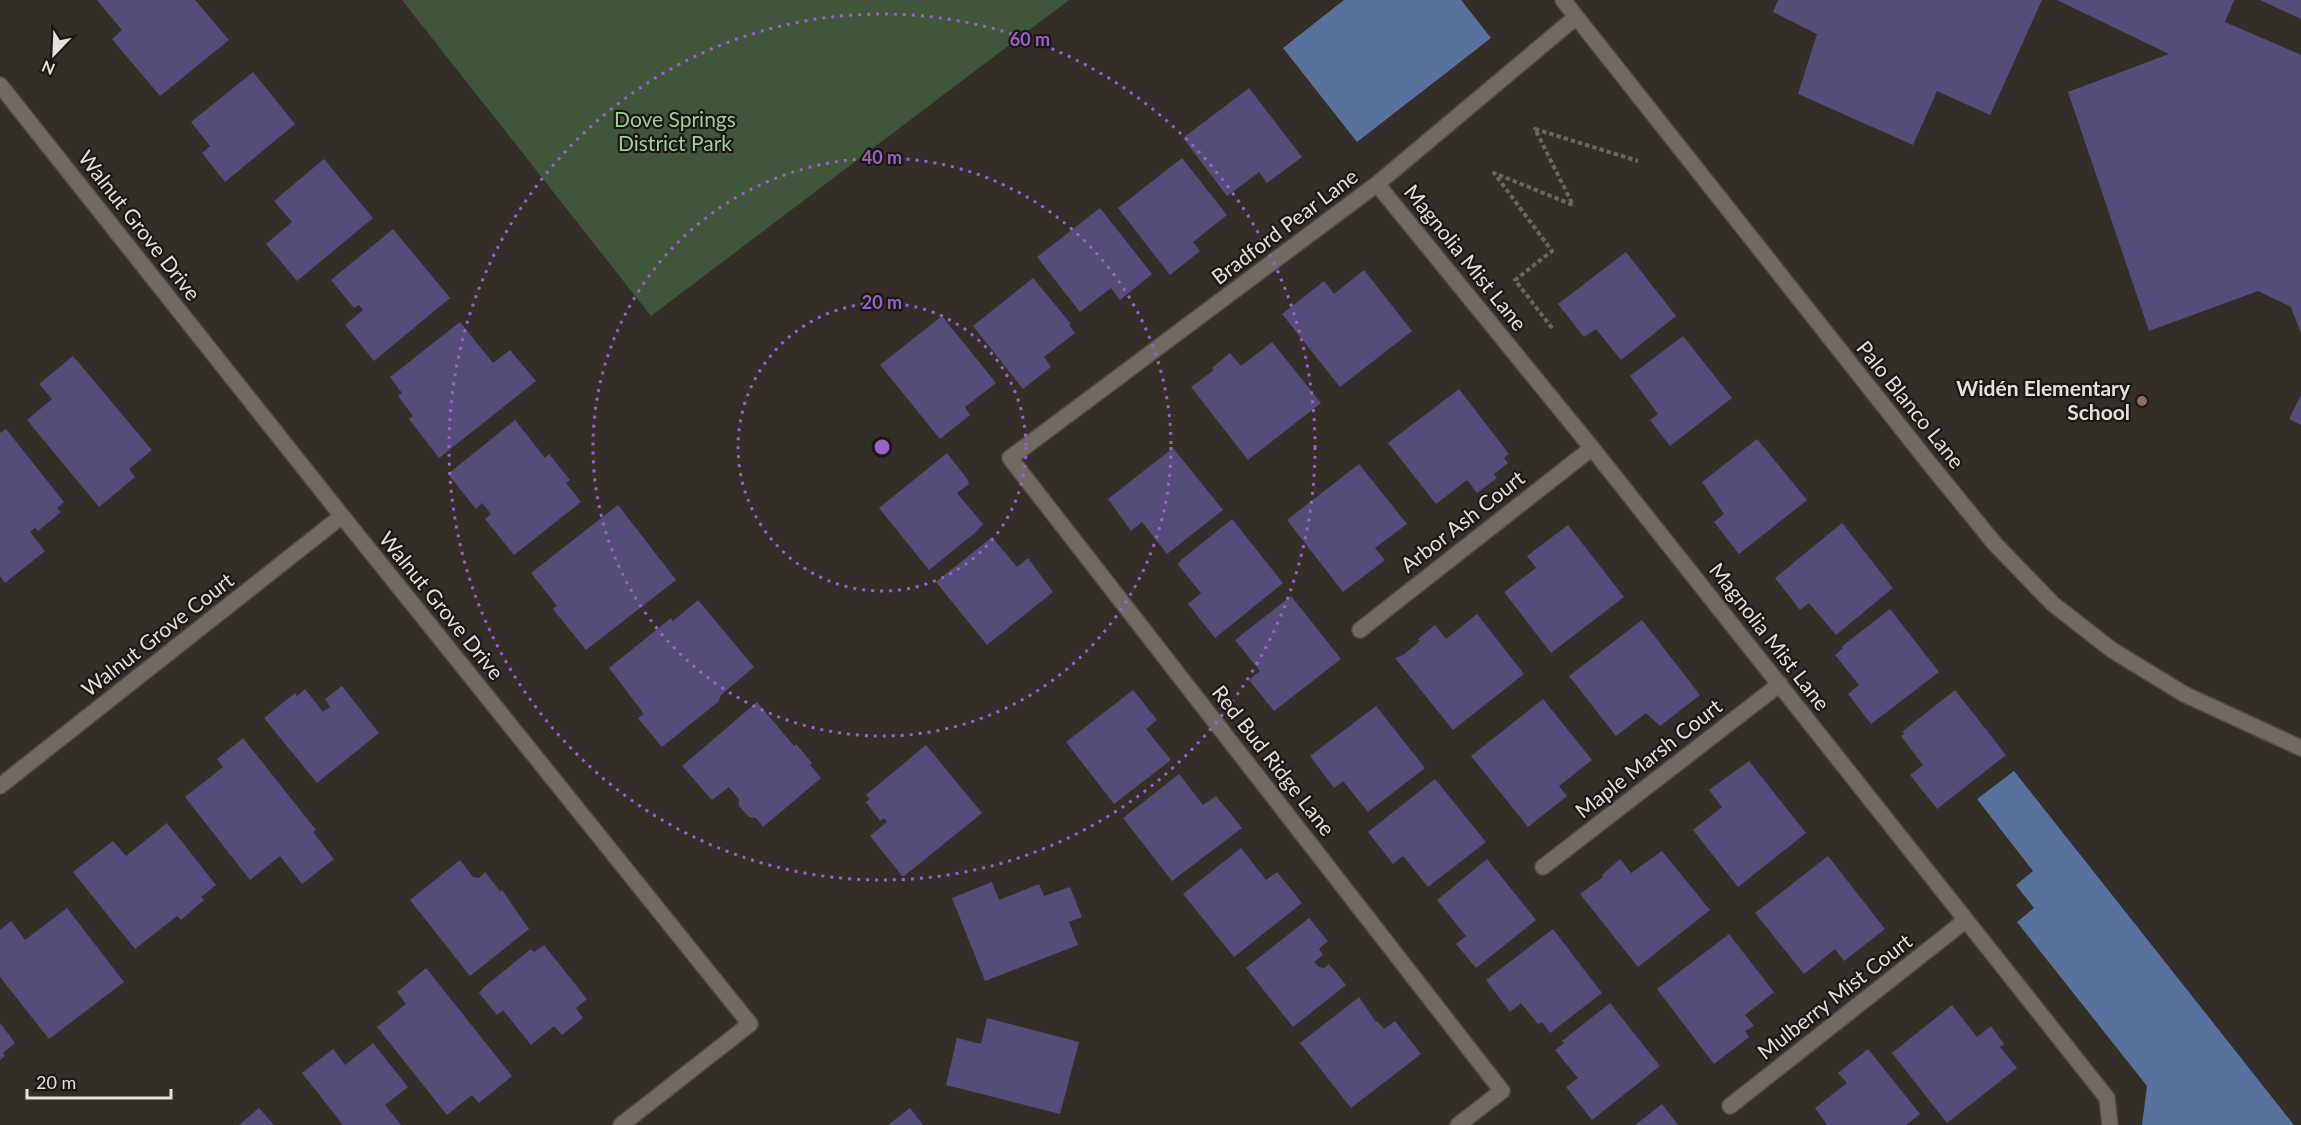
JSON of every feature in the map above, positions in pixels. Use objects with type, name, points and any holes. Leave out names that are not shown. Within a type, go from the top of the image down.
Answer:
[{"type":"street","name":"Palo Blanco Lane","points":[[1563,0],[1995,544],[2053,604],[2112,650],[2184,694],[2301,748]]},
{"type":"street","name":"Bradford Pear Lane","points":[[1010,458],[1377,184],[1576,18]]},
{"type":"street","name":"Walnut Grove Drive","points":[[0,85],[750,1024],[621,1125]]},
{"type":"street","name":"Magnolia Mist Lane","points":[[1377,184],[1592,448],[2107,1098],[2110,1125]]},
{"type":"street","name":"Arbor Ash Court","points":[[1360,630],[1592,448]]},
{"type":"street","name":"Red Bud Ridge Lane","points":[[1010,458],[1502,1091],[1458,1125]]},
{"type":"street","name":"Walnut Grove Court","points":[[0,786],[342,516]]},
{"type":"street","name":"Maple Marsh Court","points":[[1543,867],[1780,684]]},
{"type":"street","name":"Mulberry Mist Court","points":[[1730,1106],[1966,920]]},
{"type":"path","points":[[1552,328],[1515,280],[1552,251],[1494,173],[1573,205],[1535,129],[1638,161]]},
{"type":"green space","name":"Dove Springs District Park","points":[[402,0],[1069,0],[651,316]]},
{"type":"water","points":[[1344,0],[1461,0],[1491,38],[1357,142],[1283,48]]},
{"type":"water","points":[[2014,771],[2294,1125],[2142,1125],[2147,1086],[2017,922],[2034,908],[2016,885],[2033,871],[1977,799]]},
{"type":"building","points":[[97,0],[195,0],[229,40],[160,96],[112,39],[122,30]]},
{"type":"building","points":[[1778,0],[2042,0],[1990,115],[1937,91],[1913,145],[1798,94],[1817,34],[1773,12]]},
{"type":"building","points":[[2057,0],[2234,0],[2225,22],[2301,55],[2301,334],[2291,307],[2258,291],[2149,331],[2068,92],[2169,54]]},
{"type":"building","points":[[2260,0],[2301,0],[2301,19]]},
{"type":"building","points":[[253,72],[295,124],[225,182],[202,153],[210,146],[191,122]]},
{"type":"building","points":[[1249,88],[1302,157],[1267,183],[1259,172],[1227,196],[1183,138]]},
{"type":"building","points":[[1182,158],[1227,215],[1193,242],[1200,251],[1170,275],[1118,208]]},
{"type":"building","points":[[324,159],[373,218],[297,281],[266,244],[292,222],[274,201]]},
{"type":"building","points":[[1100,208],[1152,274],[1120,300],[1111,288],[1080,312],[1037,257]]},
{"type":"building","points":[[393,229],[450,298],[374,361],[345,325],[363,310],[359,305],[354,308],[331,280]]},
{"type":"building","points":[[1626,252],[1676,316],[1621,360],[1596,329],[1584,337],[1558,304]]},
{"type":"building","points":[[1364,270],[1412,331],[1340,387],[1282,314],[1324,281],[1334,294]]},
{"type":"building","points":[[1033,278],[1071,324],[1069,325],[1075,333],[1044,357],[1051,367],[1023,389],[973,326]]},
{"type":"building","points":[[942,316],[996,383],[965,407],[970,415],[940,439],[880,365]]},
{"type":"building","points":[[460,322],[493,363],[510,350],[536,381],[439,458],[409,419],[413,416],[398,396],[402,393],[390,377]]},
{"type":"building","points":[[1683,336],[1732,398],[1670,446],[1650,420],[1658,414],[1630,376]]},
{"type":"building","points":[[1272,342],[1321,403],[1248,460],[1191,387],[1214,370],[1212,368],[1230,353],[1241,366]]},
{"type":"building","points":[[73,356],[152,450],[129,469],[135,477],[99,507],[27,420],[52,399],[39,384]]},
{"type":"building","points":[[1459,389],[1509,454],[1504,458],[1508,463],[1494,474],[1497,478],[1477,493],[1467,480],[1436,504],[1388,443]]},
{"type":"building","points":[[2301,395],[2301,425],[2289,419]]},
{"type":"building","points":[[515,420],[545,458],[549,454],[570,480],[566,483],[581,502],[514,555],[485,519],[491,514],[482,503],[476,509],[448,474]]},
{"type":"building","points":[[6,429],[64,502],[57,508],[61,512],[38,531],[35,528],[30,532],[45,551],[5,583],[0,576],[0,433]]},
{"type":"building","points":[[1757,439],[1807,500],[1739,554],[1714,522],[1724,514],[1702,482]]},
{"type":"building","points":[[1173,448],[1223,510],[1167,554],[1142,522],[1131,531],[1108,499]]},
{"type":"building","points":[[947,453],[969,484],[957,493],[983,524],[929,570],[879,508]]},
{"type":"building","points":[[1359,464],[1407,524],[1375,548],[1385,560],[1343,592],[1287,520]]},
{"type":"building","points":[[618,505],[676,580],[586,650],[553,609],[557,606],[531,573]]},
{"type":"building","points":[[1232,519],[1283,583],[1215,638],[1188,604],[1201,593],[1178,565],[1181,560]]},
{"type":"building","points":[[1842,523],[1893,588],[1836,635],[1809,603],[1800,610],[1775,578]]},
{"type":"building","points":[[1568,525],[1624,597],[1551,653],[1504,592],[1536,568],[1527,556]]},
{"type":"building","points":[[992,537],[1017,567],[1028,558],[1053,592],[987,645],[936,582]]},
{"type":"building","points":[[1291,596],[1341,659],[1274,711],[1249,680],[1260,671],[1235,640]]},
{"type":"building","points":[[698,600],[754,667],[721,695],[718,702],[662,747],[638,718],[644,714],[609,668],[671,618],[673,621]]},
{"type":"building","points":[[1890,609],[1939,672],[1871,724],[1848,694],[1859,685],[1835,655],[1843,648],[1841,647]]},
{"type":"building","points":[[1477,614],[1524,674],[1453,730],[1395,658],[1403,655],[1420,641],[1418,639],[1435,625],[1446,639]]},
{"type":"building","points":[[1642,620],[1700,695],[1660,726],[1646,713],[1616,736],[1569,676]]},
{"type":"building","points":[[342,686],[379,733],[317,783],[264,718],[295,693],[297,696],[305,689],[323,712],[330,707],[325,699]]},
{"type":"building","points":[[1133,690],[1157,720],[1146,729],[1171,760],[1114,804],[1066,742]]},
{"type":"building","points":[[1955,690],[2006,755],[1937,809],[1910,775],[1923,765],[1901,736],[1904,734],[1903,731]]},
{"type":"building","points":[[1543,699],[1592,760],[1559,786],[1567,796],[1528,827],[1471,756]]},
{"type":"building","points":[[757,702],[794,746],[796,744],[812,763],[810,765],[821,778],[763,827],[756,818],[749,817],[739,806],[739,799],[729,787],[712,800],[682,766]]},
{"type":"building","points":[[1376,706],[1425,768],[1368,812],[1343,781],[1334,788],[1310,756]]},
{"type":"building","points":[[243,738],[316,830],[313,832],[334,859],[302,884],[280,856],[250,880],[185,797],[223,767],[217,759]]},
{"type":"building","points":[[926,745],[982,813],[903,877],[870,836],[887,822],[884,818],[880,821],[866,802],[870,799],[866,795]]},
{"type":"building","points":[[1749,761],[1806,833],[1738,887],[1693,830],[1722,807],[1709,790]]},
{"type":"building","points":[[1179,774],[1203,805],[1216,796],[1242,828],[1172,881],[1123,818]]},
{"type":"building","points":[[1435,779],[1486,842],[1428,887],[1403,856],[1393,864],[1368,832]]},
{"type":"building","points":[[167,823],[216,885],[201,897],[204,900],[181,920],[177,916],[135,949],[73,872],[113,841],[126,856]]},
{"type":"building","points":[[1241,848],[1266,880],[1277,872],[1302,903],[1234,957],[1183,894]]},
{"type":"building","points":[[1662,851],[1710,910],[1638,967],[1580,894],[1603,877],[1602,875],[1620,859],[1631,873]]},
{"type":"building","points":[[1828,856],[1885,929],[1844,961],[1835,949],[1804,974],[1755,913]]},
{"type":"building","points":[[1487,859],[1536,920],[1476,968],[1456,944],[1466,936],[1437,900]]},
{"type":"building","points":[[460,860],[473,877],[479,878],[485,872],[500,891],[502,890],[529,929],[470,976],[410,900]]},
{"type":"building","points":[[992,882],[999,900],[1039,884],[1044,896],[1070,887],[1082,917],[1069,922],[1078,945],[985,981],[952,898]]},
{"type":"building","points":[[67,908],[124,982],[49,1039],[0,977],[0,930],[11,921],[25,940]]},
{"type":"building","points":[[1309,918],[1328,941],[1319,949],[1323,955],[1314,962],[1324,968],[1329,964],[1346,985],[1293,1027],[1246,968]]},
{"type":"building","points":[[1553,929],[1602,993],[1550,1033],[1542,1022],[1538,1024],[1521,1003],[1510,1012],[1486,980]]},
{"type":"building","points":[[1729,934],[1774,992],[1745,1015],[1754,1026],[1745,1031],[1749,1037],[1714,1064],[1657,989]]},
{"type":"building","points":[[544,945],[587,999],[576,1008],[583,1018],[562,1035],[554,1026],[531,1045],[503,1010],[497,1015],[479,993],[531,949],[534,952]]},
{"type":"building","points":[[426,968],[512,1076],[479,1103],[472,1095],[447,1115],[377,1027],[406,1004],[397,992]]},
{"type":"building","points":[[1359,997],[1376,1022],[1384,1029],[1395,1021],[1421,1054],[1351,1108],[1300,1043]]},
{"type":"building","points":[[1610,1003],[1660,1066],[1592,1120],[1566,1087],[1578,1078],[1555,1050],[1564,1043],[1562,1041]]},
{"type":"building","points":[[1952,1005],[1977,1037],[1991,1026],[2004,1044],[2000,1047],[2017,1068],[1947,1123],[1892,1053]]},
{"type":"building","points":[[987,1018],[1079,1042],[1060,1114],[946,1085],[957,1038],[981,1044]]},
{"type":"building","points":[[0,1023],[15,1043],[3,1053],[5,1056],[0,1060]]},
{"type":"building","points":[[373,1043],[408,1087],[385,1105],[401,1125],[343,1125],[302,1073],[333,1049],[345,1065]]},
{"type":"building","points":[[1868,1049],[1920,1114],[1906,1125],[1827,1125],[1815,1108],[1847,1083],[1838,1073]]},
{"type":"building","points":[[1662,1104],[1678,1125],[1635,1125]]},
{"type":"building","points":[[259,1108],[274,1125],[239,1125]]},
{"type":"building","points":[[910,1108],[923,1125],[888,1125]]},
{"type":"place","name":"Widén Elementary School","points":[[2142,401]]}]
